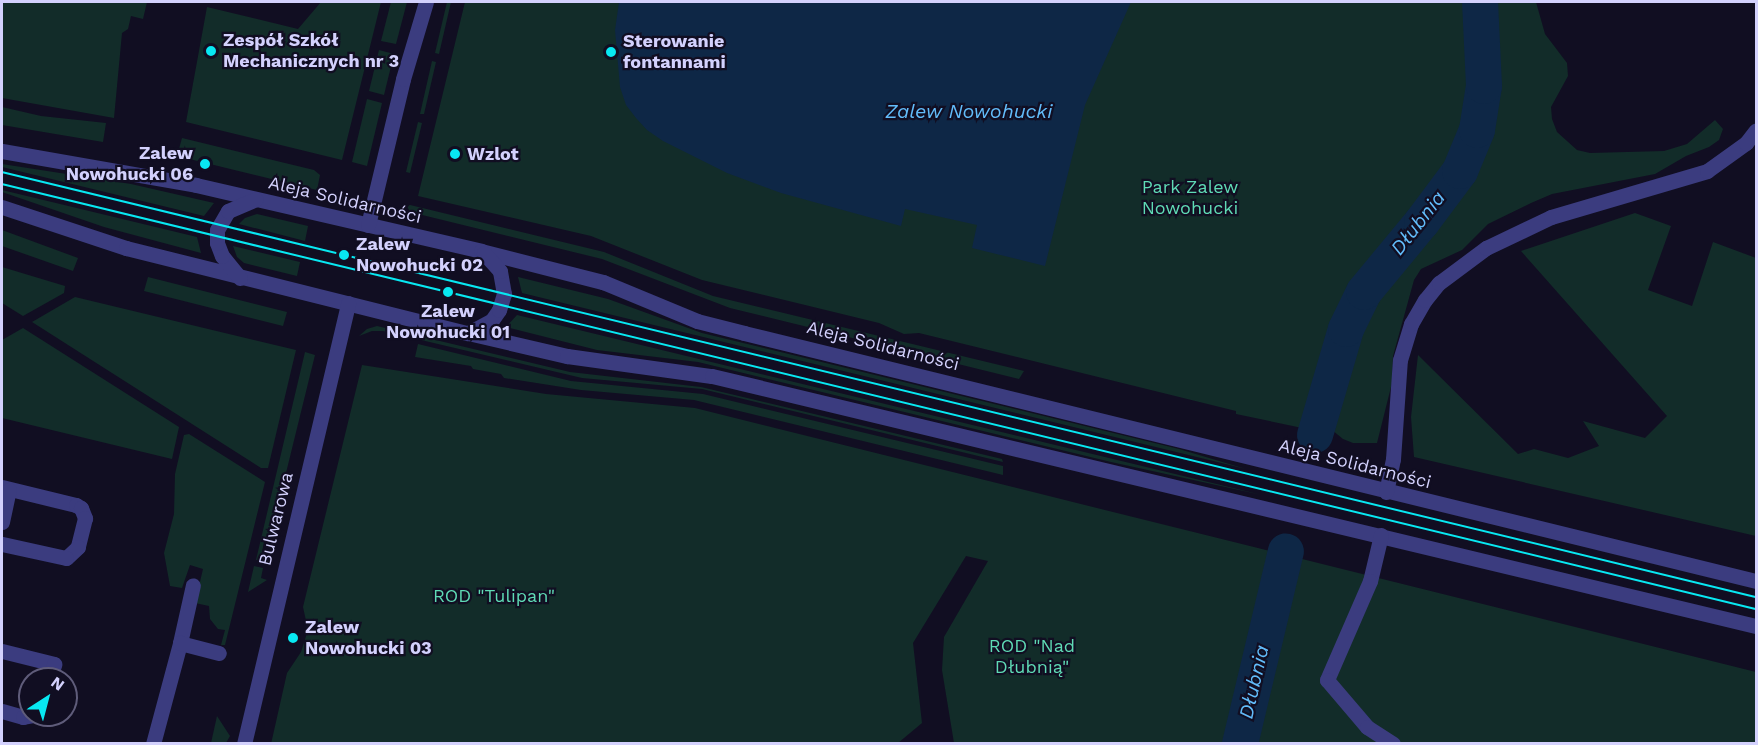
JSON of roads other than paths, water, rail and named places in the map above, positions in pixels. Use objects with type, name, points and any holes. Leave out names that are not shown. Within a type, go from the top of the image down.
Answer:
[{"type":"street","points":[[368,225],[403,79],[426,2]]},
{"type":"street","points":[[1386,492],[1393,459],[1400,360],[1411,324],[1425,300],[1439,283],[1486,248],[1551,217],[1707,171],[1746,143],[1756,130]]},
{"type":"street","name":"Aleja Solidarności","points":[[2,151],[127,171],[481,251],[603,282],[697,321],[1756,581]]},
{"type":"street","points":[[240,278],[222,256],[217,243],[217,230],[228,211],[256,199]]},
{"type":"street","points":[[2,207],[126,248],[468,333],[567,356],[712,376],[1756,626]]},
{"type":"street","points":[[468,333],[492,320],[499,310],[504,294],[500,271],[481,251]]},
{"type":"street","name":"Bulwarowa","points":[[244,744],[348,303]]},
{"type":"street","points":[[2,522],[5,488],[76,505],[83,510],[85,521],[78,547],[66,558],[2,544]]},
{"type":"street","points":[[1381,535],[1370,581],[1327,680],[1367,727],[1393,744]]},
{"type":"street","points":[[153,744],[193,585]]},
{"type":"street","points":[[180,643],[219,653]]},
{"type":"street","points":[[2,651],[54,664],[53,667]]},
{"type":"street","points":[[2,711],[18,716]]},
{"type":"water","name":"Zalew Nowohucki","points":[[619,2],[1131,2],[1085,105],[1045,266],[972,248],[977,225],[905,209],[901,226],[781,193],[727,173],[663,141],[647,130],[636,118],[626,105],[620,87],[615,30]]},
{"type":"waterway","name":"Dłubnia","points":[[1315,435],[1346,329],[1364,292],[1422,222],[1460,171],[1477,130],[1484,86],[1480,2]]},
{"type":"waterway","name":"Dłubnia","points":[[1240,744],[1286,551]]},
{"type":"tram line","points":[[2,172],[1756,597]]},
{"type":"tram line","points":[[2,184],[1756,609]]},
{"type":"place","name":"Zespół Szkół Mechanicznych nr 3","points":[[211,51]]},
{"type":"place","name":"Sterowanie fontannami","points":[[611,52]]},
{"type":"place","name":"Wzlot","points":[[455,154]]},
{"type":"place","name":"Zalew Nowohucki 06","points":[[205,164]]},
{"type":"place","name":"Zalew Nowohucki 02","points":[[344,255]]},
{"type":"place","name":"Zalew Nowohucki 01","points":[[448,292]]},
{"type":"place","name":"Zalew Nowohucki 03","points":[[293,638]]},
{"type":"park label","name":"Park Zalew Nowohucki","points":[[1190,198]]},
{"type":"park label","name":"ROD \"Tulipan\"","points":[[494,596]]},
{"type":"park label","name":"ROD \"Nad Dłubnią\"","points":[[1032,657]]}]
